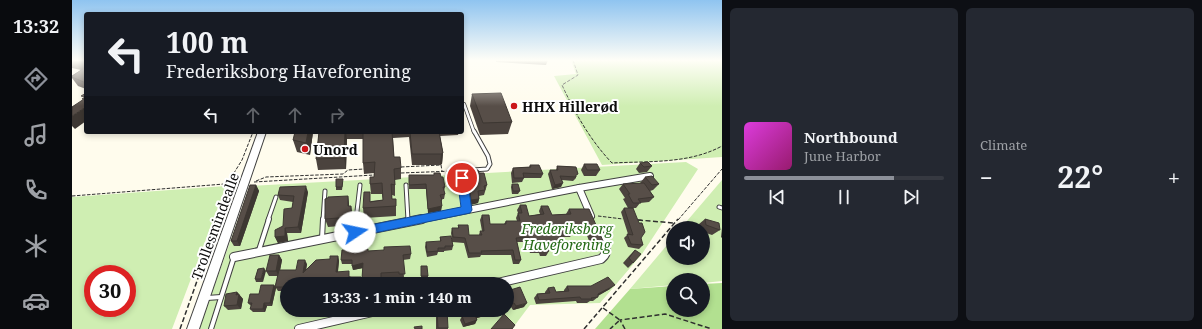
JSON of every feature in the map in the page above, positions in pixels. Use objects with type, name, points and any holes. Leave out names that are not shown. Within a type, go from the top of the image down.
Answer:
[{"type":"street","name":"Trollesmindealle","points":[[193,329],[261,134]]},
{"type":"street","points":[[234,257],[579,188],[650,176]]},
{"type":"street","points":[[514,279],[601,259],[606,256],[607,251],[579,188]]},
{"type":"street","points":[[299,329],[351,317]]},
{"type":"lane","points":[[459,171],[487,169],[490,164],[488,156],[473,130],[464,104]]},
{"type":"lane","points":[[462,178],[467,210]]},
{"type":"lane","points":[[355,232],[360,185]]},
{"type":"lane","points":[[406,185],[408,222]]},
{"type":"lane","points":[[322,239],[325,190]]},
{"type":"lane","points":[[259,252],[276,197]]},
{"type":"lane","points":[[210,329],[234,257]]},
{"type":"lane","points":[[204,298],[221,297]]},
{"type":"path","points":[[577,75],[562,85],[589,135],[612,163],[683,159],[707,154],[722,146]]},
{"type":"path","points":[[180,329],[230,187],[229,183],[242,160],[252,134]]},
{"type":"path","points":[[395,167],[441,165],[442,171]]},
{"type":"path","points":[[364,169],[348,170],[342,174],[266,177],[253,182],[381,174]]},
{"type":"path","points":[[677,221],[722,169]]},
{"type":"path","points":[[396,174],[459,171]]},
{"type":"path","points":[[72,196],[237,182]]},
{"type":"path","points":[[594,223],[629,219]]},
{"type":"path","points":[[637,220],[666,222]]},
{"type":"path","points":[[584,329],[666,233]]},
{"type":"path","points":[[602,308],[620,320],[625,329]]},
{"type":"path","points":[[610,329],[620,320],[666,314],[712,329]]},
{"type":"green space","points":[[722,75],[722,157],[602,165],[554,76]]},
{"type":"green space","name":"Frederiksborg Haveforening","points":[[686,162],[698,169],[642,254],[600,303],[530,305],[512,329],[199,329],[250,186]]},
{"type":"green space","points":[[722,180],[722,281],[710,282],[710,273],[666,273],[666,286],[630,289],[666,246],[666,265],[710,265],[710,221],[687,221]]},
{"type":"green space","points":[[226,186],[172,329],[72,329],[72,197]]},
{"type":"green space","points":[[722,283],[722,329],[595,329],[630,289],[666,286],[666,317],[710,317],[710,284]]},
{"type":"building","points":[[84,75],[84,82],[72,77]]},
{"type":"building","points":[[501,93],[512,122],[483,123],[472,94]]},
{"type":"building","points":[[84,99],[84,108],[72,116],[72,107]]},
{"type":"building","points":[[294,134],[308,134],[306,143],[293,140]]},
{"type":"building","points":[[319,134],[345,134],[344,158],[316,159]]},
{"type":"building","points":[[363,134],[392,134],[394,157],[400,157],[401,168],[394,169],[395,185],[391,184],[392,199],[396,199],[396,206],[363,208],[364,192],[370,192],[370,202],[383,200],[382,183],[370,184],[370,177],[374,177],[375,162],[363,163]]},
{"type":"building","points":[[410,134],[439,134],[443,153],[412,154]]},
{"type":"building","points":[[648,162],[652,166],[644,167],[640,163]]},
{"type":"building","points":[[584,164],[597,164],[600,170],[587,170]]},
{"type":"building","points":[[530,165],[539,165],[543,174],[523,173],[524,178],[514,178],[513,168],[531,167]]},
{"type":"building","points":[[557,166],[576,167],[578,174],[576,177],[560,176],[563,183],[555,185],[550,170],[558,170]]},
{"type":"building","points":[[473,170],[478,170],[479,173],[484,173],[487,185],[484,186],[485,190],[478,191],[479,199],[471,200],[469,183],[476,182]]},
{"type":"building","points":[[434,173],[440,173],[441,177],[443,177],[445,194],[440,195],[442,206],[428,209],[426,184],[409,185],[409,175],[434,175]]},
{"type":"building","points":[[652,176],[659,184],[652,185],[645,177]]},
{"type":"building","points":[[336,179],[343,179],[342,187],[336,187]]},
{"type":"building","points":[[644,183],[654,197],[638,199],[641,203],[633,203],[628,194],[630,194],[623,184]]},
{"type":"building","points":[[512,184],[518,184],[520,191],[513,191]]},
{"type":"building","points":[[250,185],[256,185],[237,241],[231,241]]},
{"type":"building","points":[[306,186],[298,227],[285,228],[285,236],[275,237],[275,230],[283,226],[284,209],[292,208],[294,196],[278,195],[280,187]]},
{"type":"building","points":[[348,196],[348,206],[351,206],[351,217],[325,219],[325,199],[328,197]]},
{"type":"building","points":[[520,205],[526,205],[529,216],[544,214],[541,206],[548,206],[552,215],[571,214],[569,209],[589,209],[603,241],[595,241],[590,229],[572,230],[573,233],[559,233],[564,245],[547,246],[549,251],[543,252],[542,249],[532,249],[529,237],[516,238],[521,260],[515,260],[513,250],[469,253],[465,238],[453,237],[452,228],[459,228],[458,225],[468,225],[469,235],[482,235],[480,231],[484,231],[482,215],[489,215],[490,224],[506,224],[506,221],[520,221],[518,213],[522,213]]},
{"type":"building","points":[[624,208],[633,208],[639,223],[642,223],[645,232],[641,238],[643,245],[631,244],[627,234],[633,235]]},
{"type":"building","points":[[705,219],[719,223],[720,230],[710,226],[710,221],[705,221]]},
{"type":"building","points":[[451,236],[453,246],[445,246],[445,248],[438,248],[438,251],[427,252],[426,242],[441,241],[440,237]]},
{"type":"building","points":[[410,246],[411,254],[403,255],[405,274],[399,274],[399,272],[381,273],[381,277],[362,277],[363,263],[352,266],[352,260],[341,260],[342,250],[384,250],[384,247]]},
{"type":"building","points":[[635,250],[641,254],[633,263],[629,258]]},
{"type":"building","points":[[270,255],[279,255],[276,271],[266,271]]},
{"type":"building","points":[[330,256],[338,256],[336,272],[349,271],[349,277],[280,277],[280,287],[275,287],[279,270],[296,270],[298,260],[305,260],[303,273],[316,260],[330,259]]},
{"type":"building","points":[[421,266],[427,266],[428,276],[421,276]]},
{"type":"building","points":[[264,268],[261,279],[255,279],[258,269]]},
{"type":"building","points":[[608,277],[615,285],[598,294],[598,297],[591,298],[592,299],[581,299],[580,297],[539,300],[537,294],[550,293],[548,288],[554,287],[556,292],[569,291],[567,286],[591,286]]},
{"type":"building","points":[[261,285],[274,285],[270,303],[264,303],[263,309],[250,309],[252,303],[248,303],[250,294],[259,294]]},
{"type":"building","points":[[520,287],[527,303],[516,306],[514,303],[514,289]]},
{"type":"building","points":[[237,292],[236,295],[239,294],[237,305],[224,306],[226,294]]},
{"type":"building","points":[[437,317],[447,317],[448,328],[438,328]]},
{"type":"building","points":[[462,317],[476,317],[477,320],[465,324]]},
{"type":"building","points":[[501,317],[507,317],[515,325],[512,329],[491,329]]},
{"type":"building","points":[[422,326],[422,329],[415,329],[414,327]]},
{"type":"place","name":"HHX Hillerød","points":[[514,106]]},
{"type":"place","name":"Unord","points":[[305,149]]},
{"type":"route","points":[[355,232],[467,210],[462,178]]}]
